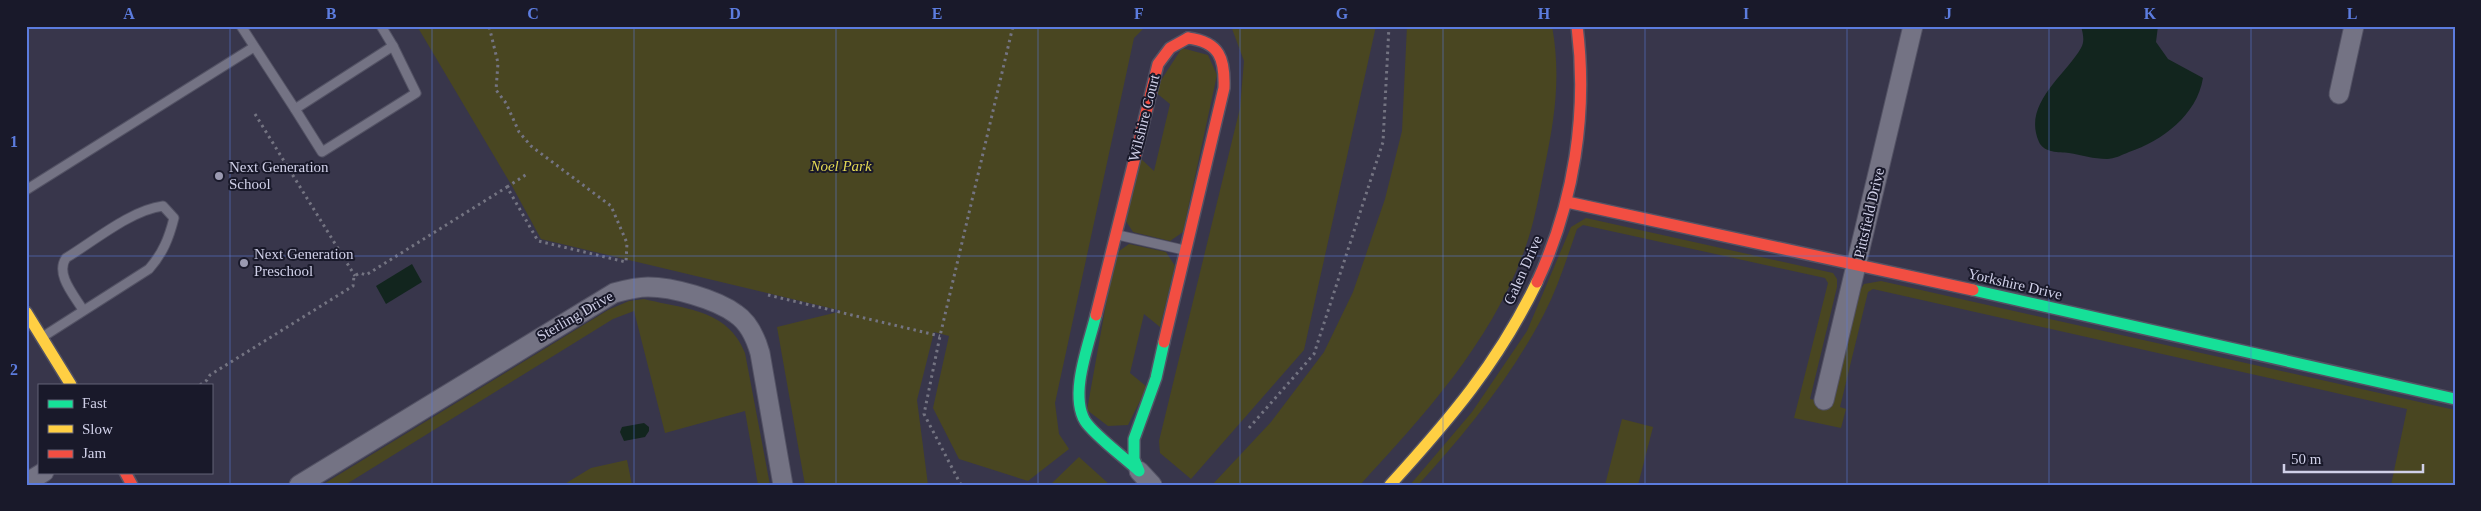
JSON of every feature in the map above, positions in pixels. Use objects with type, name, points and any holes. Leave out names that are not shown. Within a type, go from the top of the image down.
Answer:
[{"type":"street","name":"Galen Drive","points":[[1390,485],[1458,410],[1509,336],[1531,293],[1568,202],[1580,118],[1581,82],[1577,26]]},
{"type":"street","name":"Pittsfield Drive","points":[[1824,400],[1913,26]]},
{"type":"street","points":[[2339,94],[2354,26]]},
{"type":"street","name":"Wilshire Court","points":[[1139,471],[1134,459],[1134,439],[1156,378],[1224,88],[1224,62],[1219,53],[1210,44],[1199,38],[1188,38],[1176,42],[1167,50],[1158,64],[1079,386],[1079,402],[1086,422],[1152,485]]},
{"type":"street","name":"Yorkshire Drive","points":[[1568,202],[1857,264],[2455,399]]},
{"type":"street","name":"Sterling Drive","points":[[299,485],[614,293],[633,287],[650,287],[697,296],[722,305],[737,314],[744,322],[760,353],[783,485]]},
{"type":"street","points":[[26,312],[70,384]]},
{"type":"street","points":[[26,483],[41,474]]},
{"type":"street","points":[[125,474],[132,485]]},
{"type":"lane","points":[[241,26],[322,152],[416,93],[381,26]]},
{"type":"lane","points":[[295,109],[393,46]]},
{"type":"lane","points":[[26,190],[254,47]]},
{"type":"lane","points":[[42,338],[82,310],[149,269],[161,255],[170,237],[174,218],[169,210],[163,206],[152,208],[66,258],[61,265],[62,272],[82,310]]},
{"type":"lane","points":[[1116,234],[1186,251]]},
{"type":"path","points":[[489,26],[496,50],[496,90],[506,103],[520,132],[531,146],[611,206],[627,243],[626,262],[538,241],[507,187]]},
{"type":"path","points":[[961,485],[924,414],[940,336],[1013,26]]},
{"type":"path","points":[[1249,428],[1314,354],[1383,142],[1389,26]]},
{"type":"path","points":[[201,384],[210,375],[353,286],[355,276],[255,114]]},
{"type":"path","points":[[355,276],[360,273],[366,275],[527,174]]},
{"type":"path","points":[[768,295],[940,336]]},
{"type":"green space","name":"Noel Park","points":[[417,26],[1146,26],[1134,38],[1055,403],[1059,434],[1069,449],[1028,481],[959,459],[933,408],[949,336],[934,332],[917,400],[928,485],[805,485],[777,327],[842,311],[541,239],[512,186]]},
{"type":"green space","points":[[1231,26],[1376,26],[1304,350],[1191,479],[1160,453],[1159,441],[1240,108],[1244,61]]},
{"type":"green space","points":[[1407,26],[1552,26],[1555,44],[1556,96],[1549,147],[1530,232],[1509,287],[1492,319],[1453,377],[1408,432],[1360,485],[1212,485],[1271,422],[1324,352],[1353,292],[1385,199],[1402,131]]},
{"type":"green space","points":[[1182,48],[1208,55],[1217,75],[1183,232],[1170,241],[1133,232],[1124,218],[1139,157],[1154,171],[1170,104],[1154,91]]},
{"type":"green space","points":[[1586,218],[1833,273],[1837,279],[1837,287],[1810,399],[1832,403],[1858,294],[1864,284],[1881,281],[2455,410],[2455,485],[2391,485],[2407,409],[1873,289],[1868,292],[1840,407],[1846,409],[1841,428],[1794,418],[1828,283],[1825,278],[1583,225],[1577,229],[1549,304],[1517,360],[1487,404],[1453,445],[1418,485],[1410,485],[1472,412],[1527,331],[1571,227]]},
{"type":"green space","points":[[1129,244],[1166,252],[1175,266],[1160,327],[1144,314],[1130,373],[1147,387],[1128,425],[1108,426],[1087,410],[1115,254]]},
{"type":"green space","points":[[644,299],[703,313],[728,327],[737,338],[745,353],[770,485],[758,485],[745,411],[665,433],[634,311],[613,319],[345,485],[322,485],[608,310],[629,301]]},
{"type":"green space","points":[[1622,419],[1653,427],[1638,485],[1605,485]]},
{"type":"green space","points":[[1079,457],[1110,485],[1050,485]]},
{"type":"green space","points":[[627,460],[632,485],[563,485],[591,468]]},
{"type":"shaded area","points":[[2081,26],[2158,26],[2156,42],[2168,59],[2203,78],[2194,104],[2186,115],[2165,134],[2154,141],[2118,157],[2107,159],[2092,158],[2052,151],[2041,146],[2035,128],[2036,115],[2048,91],[2081,48],[2083,35]]},
{"type":"shaded area","points":[[412,264],[422,282],[386,304],[376,286]]},
{"type":"shaded area","points":[[644,423],[649,427],[645,437],[624,441],[620,432],[622,427]]},
{"type":"traffic: fast","points":[[1973,290],[2455,399]]},
{"type":"traffic: fast","points":[[1096,315],[1082,369],[1079,397],[1081,410],[1089,427],[1139,471],[1134,459],[1134,439],[1156,378],[1164,342]]},
{"type":"traffic: slow","points":[[1390,485],[1433,437],[1471,389],[1506,339],[1537,282]]},
{"type":"traffic: slow","points":[[26,312],[70,384]]},
{"type":"traffic: jam","points":[[1537,282],[1550,252],[1560,221],[1575,157],[1581,92],[1577,26]]},
{"type":"traffic: jam","points":[[1164,342],[1224,88],[1221,60],[1214,48],[1207,43],[1188,38]]},
{"type":"traffic: jam","points":[[1096,315],[1158,64],[1170,48],[1188,38]]},
{"type":"traffic: jam","points":[[1567,202],[1973,290]]},
{"type":"traffic: jam","points":[[126,474],[132,485]]},
{"type":"place","name":"Next Generation School","points":[[219,176]]},
{"type":"place","name":"Next Generation Preschool","points":[[244,263]]}]
